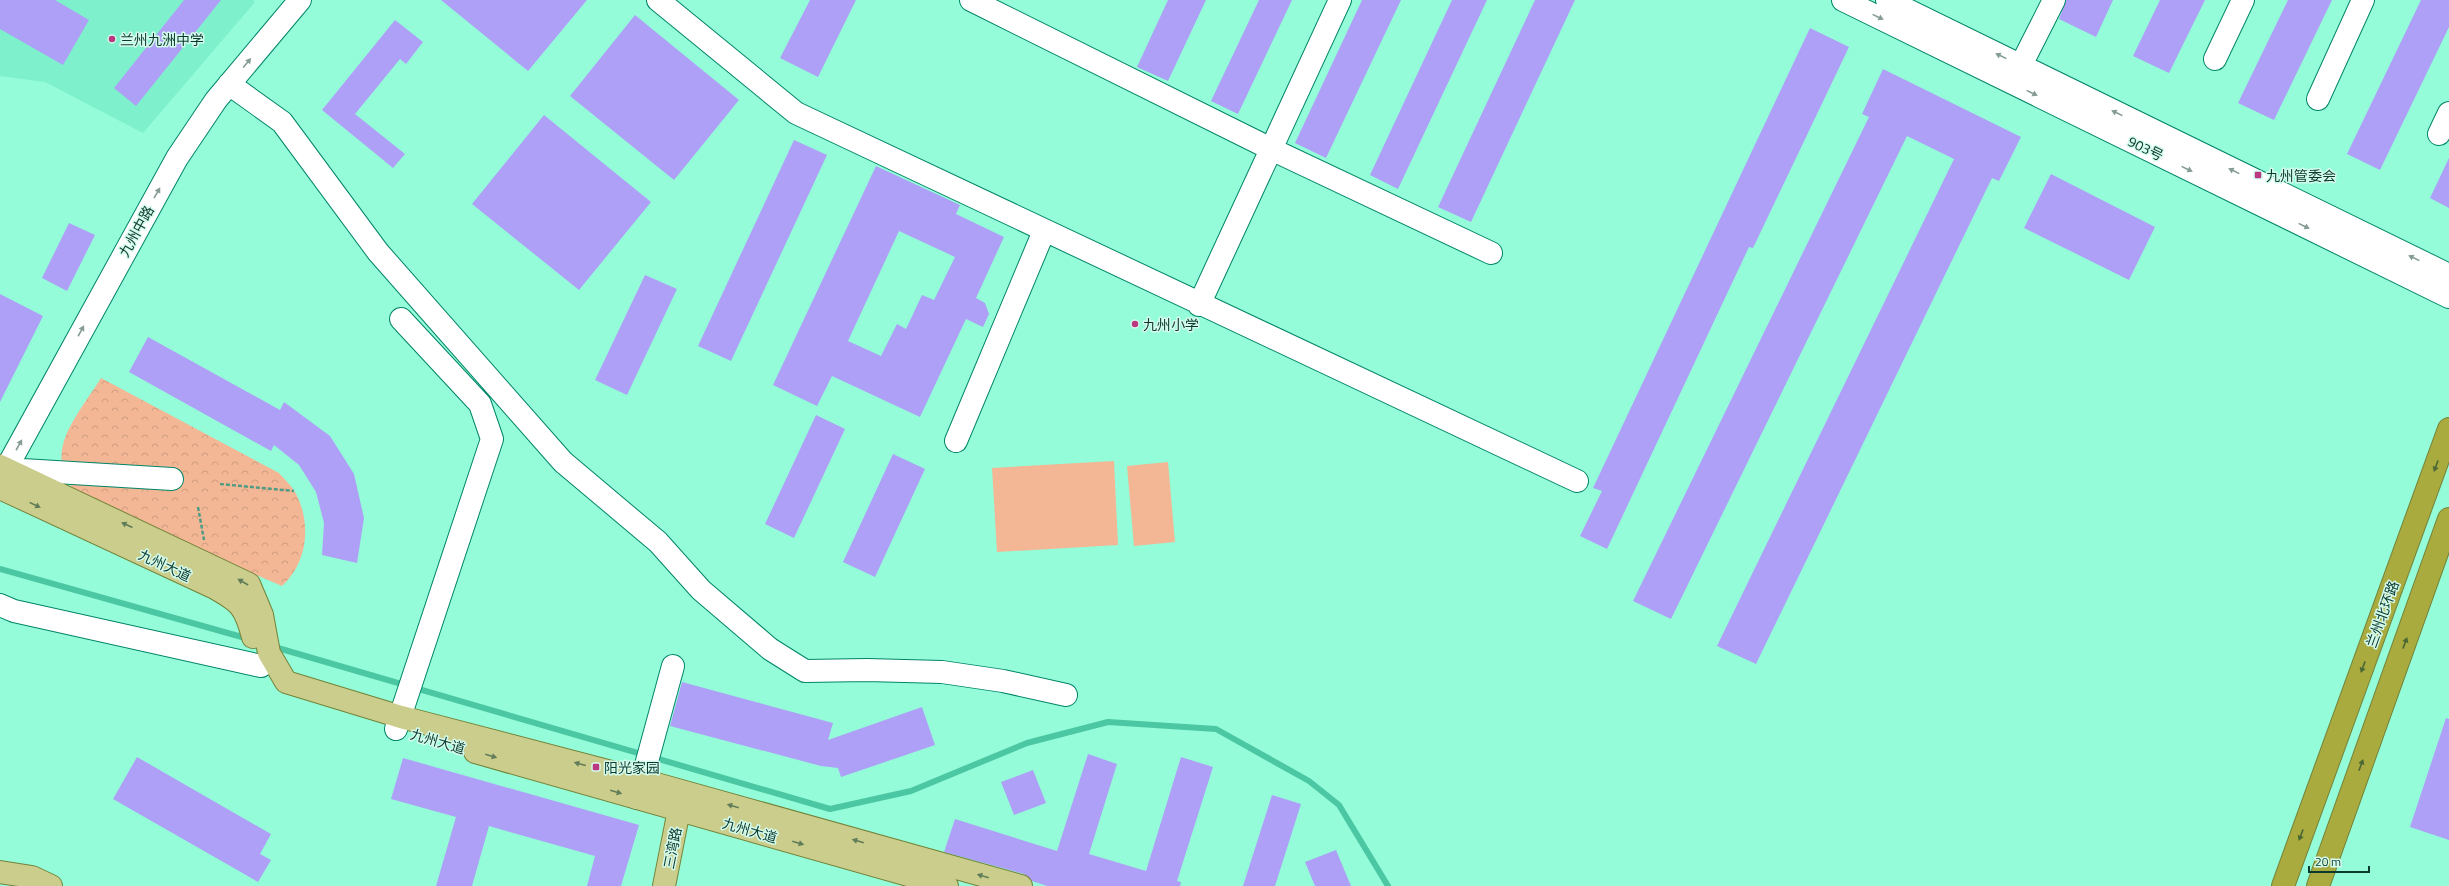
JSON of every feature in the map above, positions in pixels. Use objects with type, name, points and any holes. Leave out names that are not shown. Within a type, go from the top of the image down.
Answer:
[{"type":"highway","name":"兰州北环路","points":[[2283,886],[2449,429]]},
{"type":"highway","points":[[2318,886],[2449,519]]},
{"type":"main road","name":"九州大道","points":[[2,476],[213,587],[234,599],[254,614],[262,658],[279,688],[294,698],[401,716],[641,783],[679,810],[947,886]]},
{"type":"main road","points":[[641,783],[1021,886]]},
{"type":"main road","name":"三湾路","points":[[664,886],[679,810]]},
{"type":"main road","points":[[0,872],[32,877],[51,886]]},
{"type":"street","name":"九州中路","points":[[2,476],[158,191],[196,128],[230,84],[300,0]]},
{"type":"street","points":[[658,0],[796,113],[1199,305],[1577,481]]},
{"type":"street","points":[[971,0],[1271,149],[1491,253]]},
{"type":"street","points":[[1199,305],[1340,0]]},
{"type":"street","name":"903号","points":[[1843,0],[2016,74],[2449,297]]},
{"type":"street","points":[[1887,0],[2016,74],[2449,275]]},
{"type":"street","points":[[2016,74],[2054,0]]},
{"type":"street","points":[[2215,59],[2244,0]]},
{"type":"street","points":[[2318,99],[2363,0]]},
{"type":"street","points":[[230,84],[282,122],[378,252],[563,462],[658,542],[701,590],[770,649],[805,671],[867,670],[942,672],[1066,695]]},
{"type":"street","points":[[2439,134],[2449,113]]},
{"type":"street","points":[[956,441],[1044,231]]},
{"type":"street","points":[[400,319],[480,404],[492,439],[401,716]]},
{"type":"street","points":[[2,476],[172,479]]},
{"type":"street","points":[[0,605],[14,611],[262,658]]},
{"type":"street","points":[[641,783],[674,666]]},
{"type":"path","points":[[220,484],[294,491]]},
{"type":"shaded area","name":"兰州九洲中学","points":[[0,0],[253,0],[255,2],[143,133],[45,82],[0,76]]},
{"type":"green space","points":[[101,378],[279,473],[289,484],[295,492],[304,516],[305,542],[297,566],[282,586],[83,500],[70,484],[63,468],[62,453],[65,438],[72,423]]},
{"type":"green space","points":[[1114,461],[1118,545],[997,552],[992,468]]},
{"type":"green space","points":[[1168,462],[1175,542],[1134,546],[1127,466]]},
{"type":"building","points":[[0,0],[55,0],[89,20],[63,65],[0,29]]},
{"type":"building","points":[[184,0],[221,0],[136,106],[114,88]]},
{"type":"building","points":[[441,0],[587,0],[528,71]]},
{"type":"building","points":[[810,0],[856,0],[818,77],[780,58]]},
{"type":"building","points":[[1168,0],[1206,0],[1168,81],[1137,67]]},
{"type":"building","points":[[1259,0],[1292,0],[1238,114],[1211,101]]},
{"type":"building","points":[[1362,0],[1401,0],[1326,158],[1295,143]]},
{"type":"building","points":[[1452,0],[1487,0],[1398,189],[1370,175]]},
{"type":"building","points":[[1535,0],[1575,0],[1471,222],[1438,207]]},
{"type":"building","points":[[2066,0],[2113,0],[2096,37],[2059,19]]},
{"type":"building","points":[[2160,0],[2205,0],[2169,73],[2133,56]]},
{"type":"building","points":[[2288,0],[2332,0],[2274,120],[2238,103]]},
{"type":"building","points":[[2421,0],[2449,0],[2449,27],[2380,170],[2347,154]]},
{"type":"building","points":[[635,15],[739,100],[674,180],[570,96]]},
{"type":"building","points":[[395,20],[423,42],[406,64],[400,59],[355,114],[405,154],[393,168],[322,110]]},
{"type":"building","points":[[1810,28],[1849,47],[1753,248],[1749,247],[1607,549],[1580,536],[1602,491],[1593,488]]},
{"type":"building","points":[[1883,69],[2021,137],[1999,181],[1992,178],[1756,664],[1717,646],[1954,159],[1907,136],[1671,619],[1633,601],[1869,117],[1862,114]]},
{"type":"building","points":[[544,115],[651,202],[579,290],[472,204]]},
{"type":"building","points":[[794,140],[827,155],[731,361],[698,346]]},
{"type":"building","points":[[2449,158],[2449,208],[2430,198]]},
{"type":"building","points":[[876,166],[960,205],[956,214],[1004,237],[976,298],[985,303],[989,314],[983,327],[966,319],[920,417],[832,376],[817,406],[773,385]],"holes":[[[899,231],[955,257],[934,300],[922,295],[906,329],[897,324],[881,356],[848,341]]]},
{"type":"building","points":[[2051,174],[2155,227],[2129,280],[2024,228]]},
{"type":"building","points":[[69,223],[95,235],[67,291],[42,278]]},
{"type":"building","points":[[645,275],[677,289],[627,395],[595,380]]},
{"type":"building","points":[[0,294],[43,316],[0,402]]},
{"type":"building","points":[[148,337],[280,410],[284,402],[330,436],[354,474],[364,518],[357,563],[322,555],[324,523],[316,492],[299,465],[274,445],[271,451],[129,372]]},
{"type":"building","points":[[816,415],[845,429],[794,538],[765,524]]},
{"type":"building","points":[[893,454],[925,469],[875,577],[843,562]]},
{"type":"building","points":[[682,682],[833,723],[828,740],[922,707],[935,745],[841,777],[838,768],[821,766],[670,726]]},
{"type":"building","points":[[2446,718],[2449,719],[2449,840],[2410,827]]},
{"type":"building","points":[[1088,754],[1117,764],[1089,854],[1146,871],[1181,757],[1213,767],[1177,881],[1181,882],[1180,886],[1047,886],[1032,881],[1024,874],[944,852],[955,819],[1057,851]]},
{"type":"building","points":[[137,757],[271,834],[260,854],[271,860],[258,882],[113,799]]},
{"type":"building","points":[[403,758],[639,825],[621,886],[587,886],[595,856],[489,826],[472,886],[436,886],[456,817],[391,799]]},
{"type":"building","points":[[1033,770],[1046,803],[1014,815],[1001,782]]},
{"type":"building","points":[[1272,795],[1301,804],[1275,886],[1243,886]]},
{"type":"building","points":[[1336,850],[1351,886],[1315,886],[1305,862]]},
{"type":"waterway","points":[[0,569],[249,639]]},
{"type":"waterway","points":[[271,646],[830,809],[911,791],[1027,743],[1108,722],[1216,729],[1309,781],[1339,805],[1388,886]]},
{"type":"place","name":"兰州九洲中学","points":[[112,39]]},
{"type":"place","name":"九州管委会","points":[[2258,175]]},
{"type":"place","name":"九州小学","points":[[1135,324]]},
{"type":"place","name":"阳光家园","points":[[596,767]]}]
